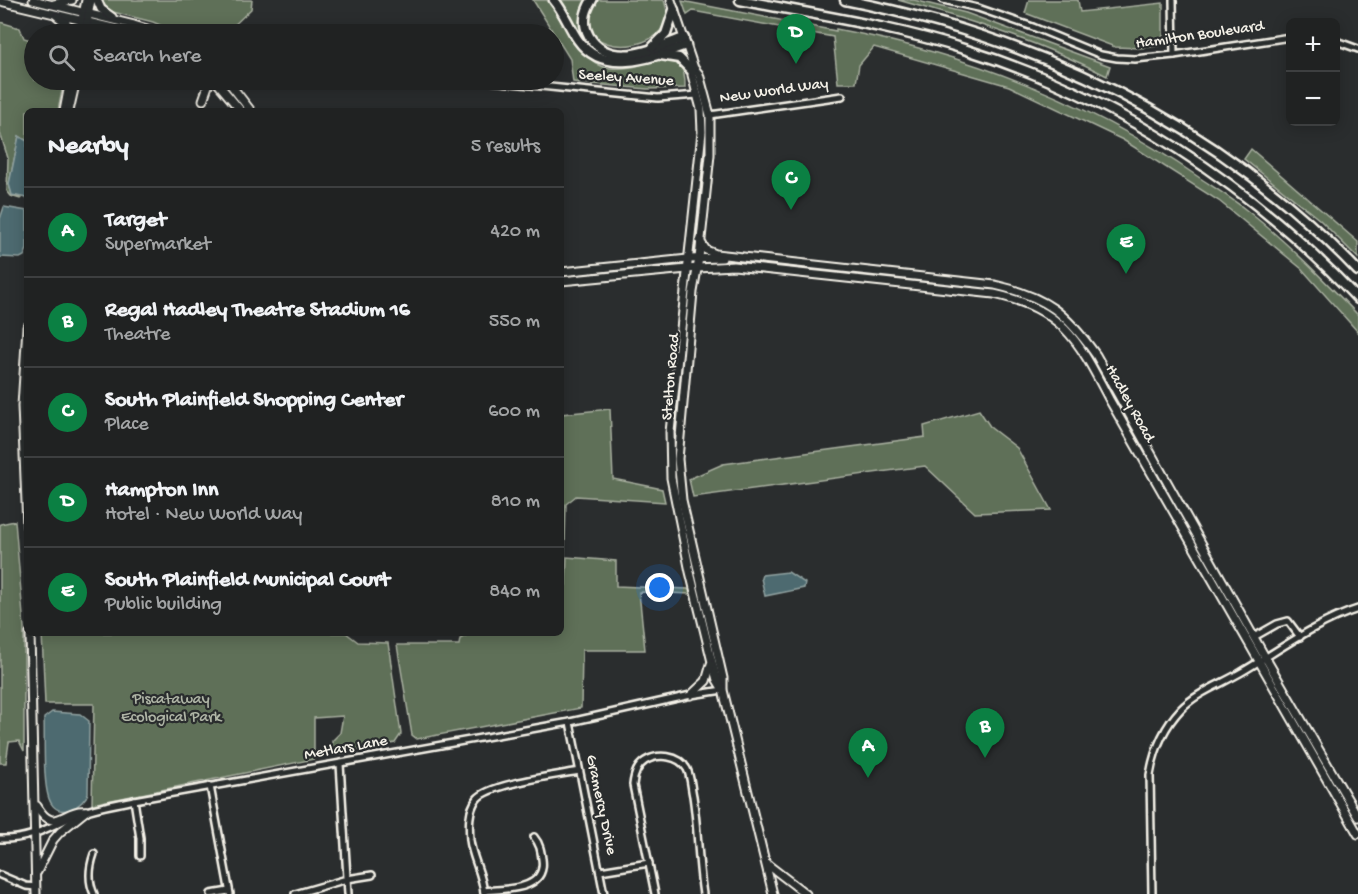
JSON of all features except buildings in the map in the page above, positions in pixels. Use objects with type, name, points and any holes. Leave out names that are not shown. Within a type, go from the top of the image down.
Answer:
[{"type":"highway","points":[[554,0],[579,42],[589,52],[604,59],[619,62],[634,61],[658,55],[685,41]]},
{"type":"highway","points":[[592,0],[586,13],[586,32],[594,44],[605,51],[623,56],[685,41]]},
{"type":"highway","points":[[740,0],[938,41],[1013,66],[1087,98],[1162,139],[1239,191],[1312,252],[1358,299]]},
{"type":"highway","points":[[846,0],[927,18],[1001,41],[1053,61],[1128,97],[1205,143],[1261,183],[1322,235],[1358,271]]},
{"type":"highway","points":[[647,51],[666,34],[673,5]]},
{"type":"highway","points":[[658,55],[679,58],[693,70]]},
{"type":"main road","points":[[33,0],[86,17]]},
{"type":"main road","points":[[51,4],[72,0]]},
{"type":"main road","points":[[86,0],[86,24]]},
{"type":"main road","points":[[83,24],[91,0]]},
{"type":"main road","points":[[97,0],[118,24]]},
{"type":"main road","points":[[0,1],[115,24]]},
{"type":"main road","name":"Stelton Road","points":[[673,5],[693,70],[702,132],[669,457],[674,498],[711,658],[717,680],[723,690]]},
{"type":"main road","points":[[44,11],[61,18],[67,24]]},
{"type":"main road","name":"Stelton Road","points":[[693,70],[699,74],[710,116],[710,155],[698,268],[693,292],[678,459],[682,500],[723,678],[723,690],[772,892]]},
{"type":"main road","points":[[65,108],[68,90]]},
{"type":"main road","points":[[70,108],[74,90]]},
{"type":"main road","points":[[203,100],[206,90]]},
{"type":"main road","points":[[223,90],[238,108]]},
{"type":"main road","points":[[235,90],[249,108]]},
{"type":"main road","name":"Hadley Road","points":[[700,241],[711,252],[739,257],[995,285],[1038,298],[1061,313],[1076,328],[1096,356],[1254,637],[1262,659],[1358,834]]},
{"type":"main road","name":"Hadley Road","points":[[564,272],[699,258],[739,257]]},
{"type":"main road","name":"Hadley Road","points":[[564,281],[698,268],[734,266],[762,268],[968,290],[1010,297],[1036,307],[1057,320],[1075,339],[1088,359],[1109,399],[1358,818]]},
{"type":"main road","points":[[1088,359],[1096,356]]},
{"type":"main road","points":[[24,374],[22,406],[24,454]]},
{"type":"main road","points":[[30,636],[36,891]]},
{"type":"main road","points":[[691,695],[706,681],[711,658]]},
{"type":"main road","points":[[35,803],[40,812],[50,820],[86,811]]},
{"type":"main road","points":[[36,875],[53,840],[67,825],[86,811]]},
{"type":"main road","points":[[766,864],[806,894]]},
{"type":"main road","points":[[772,892],[777,884],[790,882]]},
{"type":"street","name":"Hamilton Boulevard","points":[[944,0],[978,8],[1033,27],[1101,55],[1134,59],[1286,38]]},
{"type":"street","points":[[1173,0],[1174,55]]},
{"type":"street","points":[[1340,43],[1358,49]]},
{"type":"street","name":"Seeley Avenue","points":[[564,88],[658,98],[698,95]]},
{"type":"street","name":"New World Way","points":[[710,116],[842,96]]},
{"type":"street","points":[[1152,894],[1150,775],[1160,739],[1171,720],[1190,700],[1330,620],[1358,609]]},
{"type":"street","points":[[1254,637],[1277,624],[1288,621],[1300,637]]},
{"type":"street","name":"Metlars Lane","points":[[0,839],[36,835],[86,811],[134,800],[570,722],[723,690]]},
{"type":"street","name":"Gramercy Drive","points":[[570,722],[604,894]]},
{"type":"street","points":[[655,894],[633,785],[642,763],[649,759],[671,757],[683,764],[690,777],[697,822],[703,894]]},
{"type":"street","points":[[340,764],[348,894]]},
{"type":"street","points":[[534,837],[540,845],[543,866],[538,877],[523,887],[484,892],[470,839],[470,820],[476,800],[493,788],[579,771]]},
{"type":"street","points":[[210,786],[229,892],[211,894]]},
{"type":"street","points":[[134,800],[140,838],[140,856]]},
{"type":"street","points":[[94,854],[90,871],[90,884],[94,894]]},
{"type":"street","points":[[600,871],[649,863]]},
{"type":"street","points":[[0,875],[36,891]]},
{"type":"street","points":[[295,894],[347,879],[372,875]]},
{"type":"green space","points":[[101,0],[252,0],[251,9],[235,24],[158,24],[108,9]]},
{"type":"green space","points":[[533,0],[547,0],[563,24],[548,24]]},
{"type":"green space","points":[[557,0],[589,0],[587,40],[594,50],[580,39]]},
{"type":"green space","points":[[598,0],[664,0],[668,14],[660,31],[649,39],[635,44],[607,43],[597,38],[590,28],[590,16]]},
{"type":"green space","points":[[898,0],[914,0],[966,13],[1110,66],[1107,76],[1004,33]]},
{"type":"green space","points":[[1029,0],[1078,0],[1080,12],[1163,3],[1163,35],[1158,46],[1115,47],[1025,13]]},
{"type":"green space","points":[[682,1],[885,39],[980,67],[1071,104],[1158,151],[1245,209],[1289,247],[1358,315],[1358,332],[1302,269],[1219,201],[1123,140],[1009,86],[874,47],[859,65],[856,83],[838,83],[833,37],[693,11],[687,15]]},
{"type":"green space","points":[[0,22],[20,28],[24,38],[24,90],[62,90],[59,108],[24,108],[24,139],[19,136],[9,184],[12,195],[20,199],[11,196],[7,191],[8,158],[0,133]]},
{"type":"green space","points":[[564,25],[588,57],[607,68],[638,66],[663,58],[674,60],[682,68],[685,88],[647,89],[573,82],[570,59],[564,49]]},
{"type":"green space","points":[[1251,149],[1358,242],[1358,258],[1320,220],[1244,159]]},
{"type":"green space","points":[[610,409],[613,479],[662,489],[665,502],[576,496],[566,504],[564,585],[564,414]]},
{"type":"green space","points":[[979,410],[991,428],[1017,448],[1051,510],[975,513],[925,466],[693,497],[689,479],[723,464],[925,437],[924,426]]},
{"type":"green space","points":[[15,521],[24,628],[24,751],[19,741],[9,742],[6,763],[0,763],[0,524]]},
{"type":"green space","points":[[567,557],[616,561],[616,586],[688,589],[691,594],[639,592],[645,650],[582,650],[581,708],[417,739],[412,735],[397,645],[459,645],[460,639],[466,636],[564,636],[564,585],[566,585]]},
{"type":"green space","name":"Piscataway Ecological Park","points":[[42,636],[350,636],[358,642],[388,643],[401,734],[395,743],[333,755],[332,741],[340,733],[343,716],[314,718],[314,759],[92,804],[94,704],[45,704]]},
{"type":"water","points":[[19,136],[24,139],[24,197],[12,195],[9,184]]},
{"type":"water","points":[[4,207],[24,210],[24,256],[20,258],[0,257],[0,219]]},
{"type":"water","points":[[788,572],[805,583],[804,588],[765,596],[762,575]]},
{"type":"water","points":[[52,712],[80,714],[89,721],[88,793],[77,806],[66,810],[55,808],[48,796],[46,786],[44,718]]},
{"type":"place","name":"Hampton Inn","points":[[796,64]]},
{"type":"place","name":"South Plainfield Shopping Center","points":[[791,210]]},
{"type":"place","name":"South Plainfield Municipal Court","points":[[1126,274]]},
{"type":"place","name":"Regal Hadley Theatre Stadium 16","points":[[985,758]]},
{"type":"place","name":"Target","points":[[868,778]]}]
